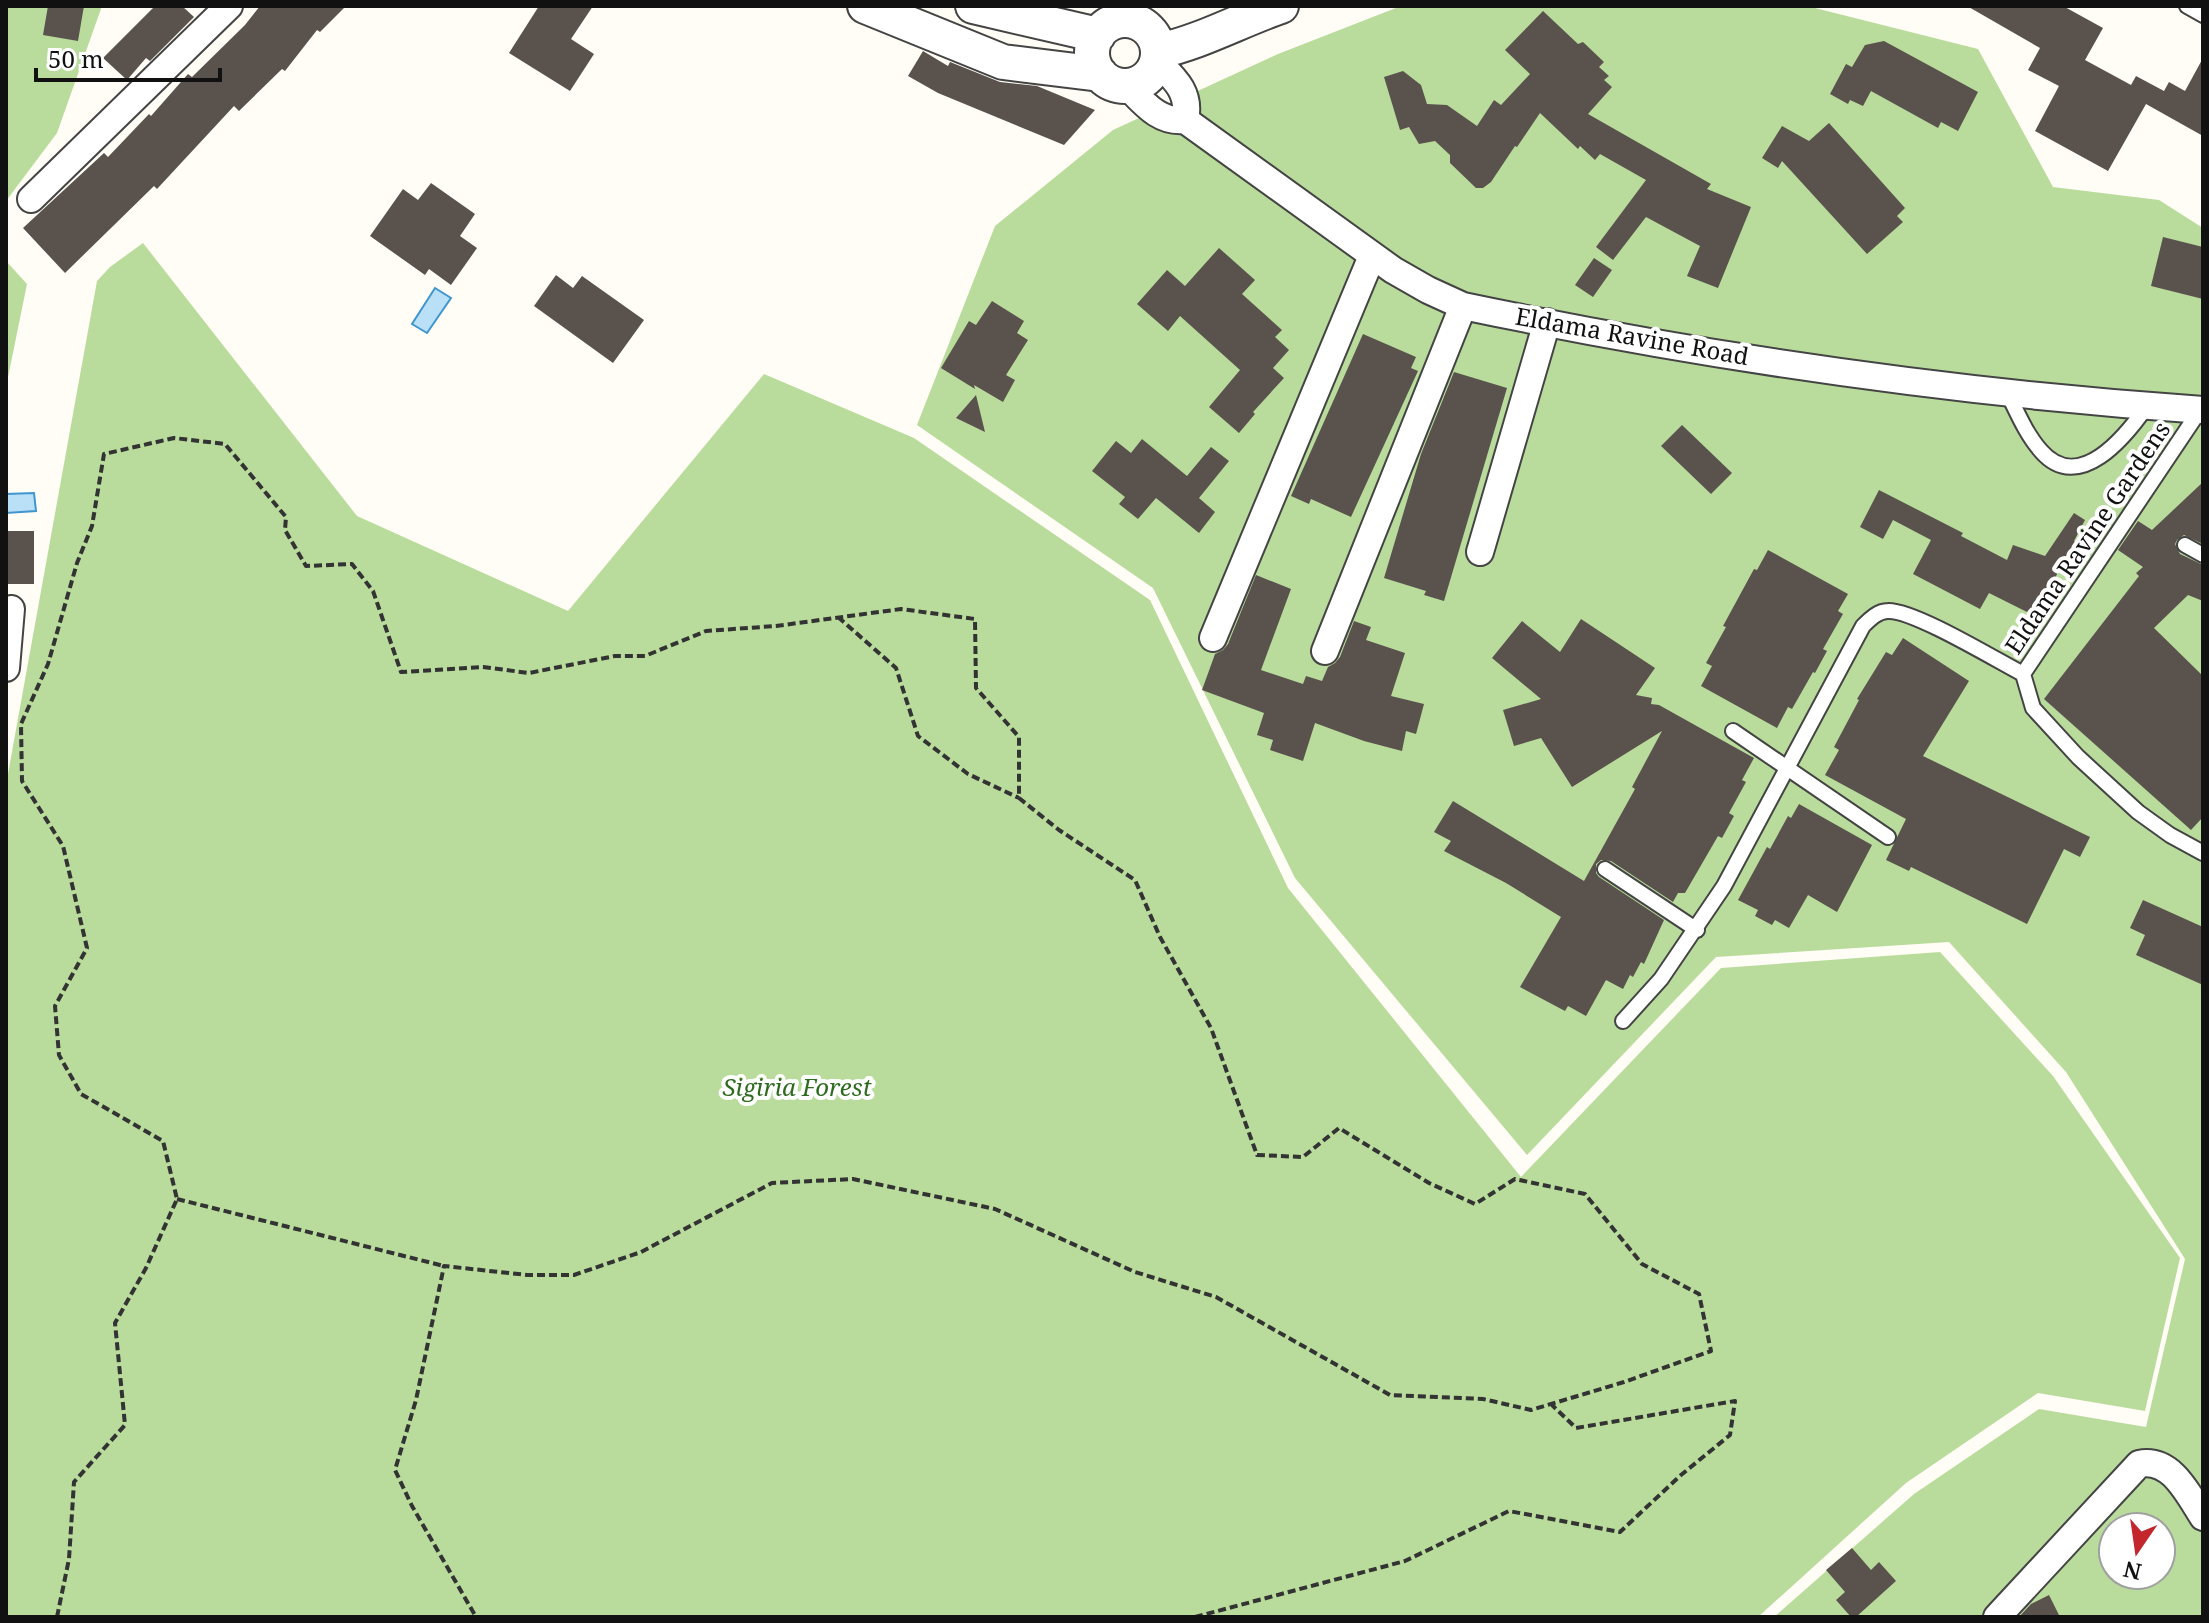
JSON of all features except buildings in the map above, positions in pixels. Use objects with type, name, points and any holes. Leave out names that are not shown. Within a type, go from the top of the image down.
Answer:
[{"type":"street","points":[[31,199],[229,6]]},
{"type":"street","points":[[865,6],[1003,62],[1114,80],[1146,78],[1158,56],[1281,6]]},
{"type":"street","points":[[973,6],[1098,35]]},
{"type":"street","points":[[1114,80],[1093,54],[1098,35],[1114,22],[1142,14],[1158,56],[1183,90],[1187,108],[1185,120]]},
{"type":"street","name":"Eldama Ravine Road","points":[[1114,80],[1158,114],[1176,121],[1185,120],[1372,256],[1428,290],[1463,306],[1729,356],[2077,401],[2202,410]]},
{"type":"street","points":[[1213,638],[1372,256]]},
{"type":"street","points":[[1325,651],[1463,306]]},
{"type":"street","points":[[1480,552],[1547,322]]},
{"type":"street","points":[[6,668],[11,609]]},
{"type":"street","points":[[1997,1617],[2139,1464],[2147,1462],[2165,1467],[2203,1517]]},
{"type":"lane","points":[[2187,6],[2203,15]]},
{"type":"lane","points":[[2007,392],[2043,454],[2056,463],[2071,467],[2086,466],[2107,451],[2132,427],[2147,406]]},
{"type":"lane","name":"Eldama Ravine Gardens","points":[[2202,410],[2023,674],[2033,708],[2078,757],[2138,812],[2203,853]]},
{"type":"lane","points":[[2185,545],[2203,555]]},
{"type":"lane","points":[[1623,1021],[1661,979],[1697,930],[1724,886],[1863,626],[1872,617],[1886,610],[1911,615],[2023,674]]},
{"type":"lane","points":[[1733,731],[1888,837]]},
{"type":"lane","points":[[1605,869],[1697,930]]},
{"type":"path","points":[[57,1617],[69,1559],[74,1482],[125,1425],[115,1323],[146,1268],[177,1199],[163,1141],[81,1094],[59,1055],[55,1006],[87,948],[63,846],[22,781],[21,724],[48,664],[73,577],[92,526],[104,454],[174,438],[225,444],[286,517],[285,530],[306,566],[352,564],[373,591],[401,672],[483,667],[529,673],[615,656],[645,656],[706,631],[776,626],[901,609],[975,619],[976,688],[1019,737],[1019,798]]},
{"type":"path","points":[[177,1199],[444,1266],[527,1275],[574,1275],[641,1252],[772,1183],[853,1179],[995,1209],[1135,1272],[1216,1297],[1390,1395],[1483,1399],[1531,1410],[1711,1351],[1699,1294],[1642,1264],[1585,1194],[1515,1179],[1475,1204],[1429,1183],[1339,1128],[1303,1157],[1257,1155],[1211,1028],[1160,937],[1135,880],[1059,830],[1019,798],[968,774],[918,736],[896,668],[838,617]]},
{"type":"path","points":[[444,1266],[416,1400],[395,1470],[412,1506],[476,1617]]},
{"type":"path","points":[[1195,1617],[1405,1561],[1509,1511],[1620,1532],[1681,1475],[1730,1435],[1735,1401],[1576,1428],[1551,1404]]},
{"type":"green space","points":[[6,6],[102,6],[57,133],[6,201]]},
{"type":"green space","points":[[1401,6],[1807,6],[1978,49],[2053,187],[2159,200],[2203,228],[2203,1617],[1774,1617],[1914,1494],[2039,1409],[2146,1427],[2185,1259],[2066,1072],[1949,942],[1716,957],[1527,1155],[1295,878],[1153,588],[917,425],[995,226],[1113,130],[1278,54]]},
{"type":"green space","name":"Sigiria Forest","points":[[143,243],[357,516],[568,611],[764,374],[914,438],[1150,600],[1288,888],[1521,1177],[1721,968],[1940,952],[2053,1076],[2180,1258],[2145,1411],[2038,1393],[1906,1483],[1758,1617],[6,1617],[6,785],[97,281],[110,267]]},
{"type":"green space","points":[[6,261],[27,284],[6,387]]},
{"type":"water","points":[[435,288],[451,298],[427,333],[412,324]]},
{"type":"water","points":[[34,493],[36,511],[6,513],[6,494]]}]
